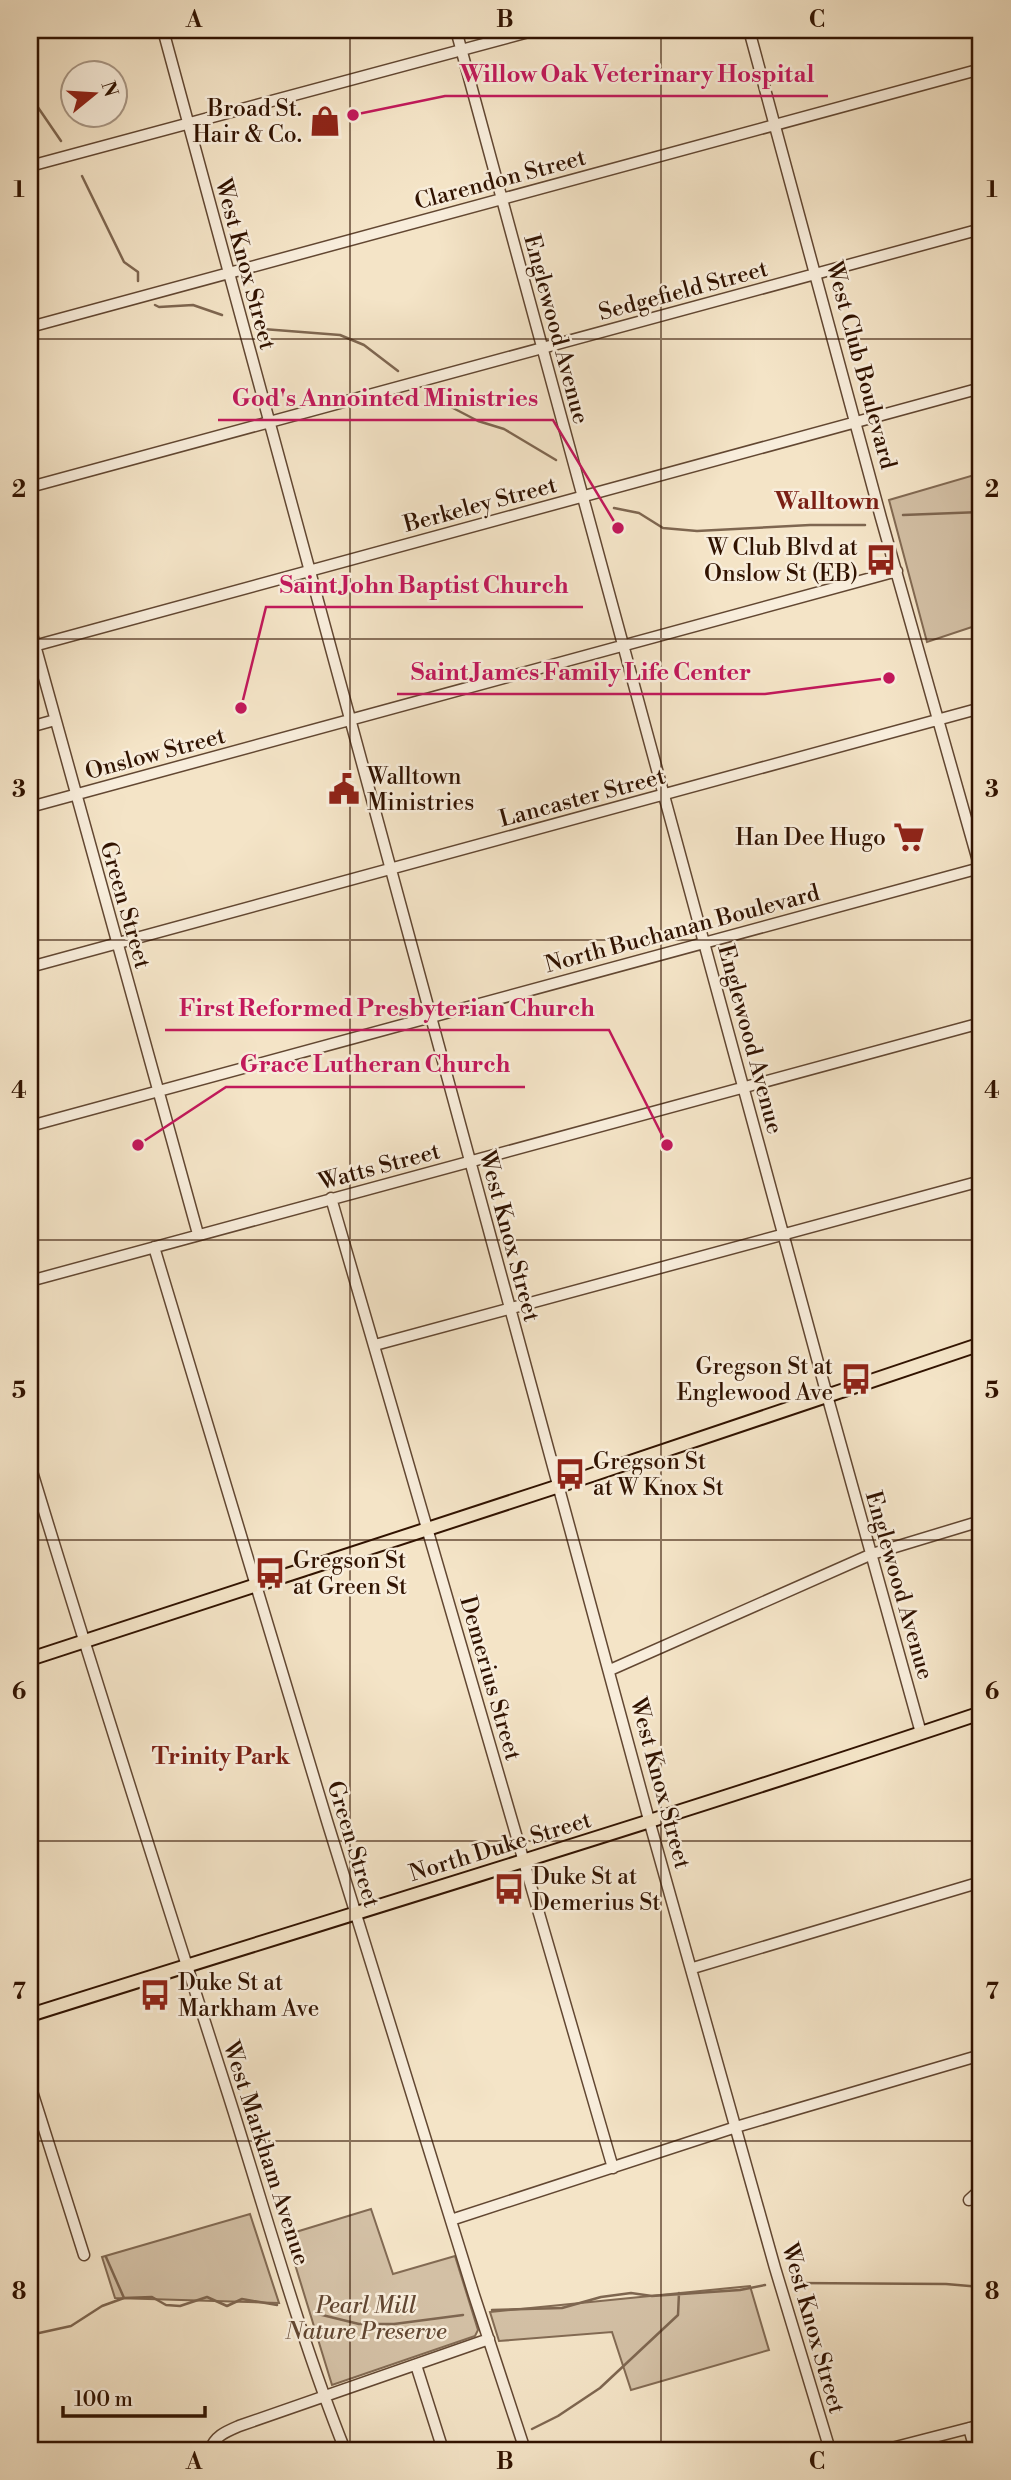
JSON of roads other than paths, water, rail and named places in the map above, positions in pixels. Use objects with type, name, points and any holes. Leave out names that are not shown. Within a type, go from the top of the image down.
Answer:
[{"type":"main road","points":[[30,1659],[559,1486],[981,1344]]},
{"type":"main road","name":"North Duke Street","points":[[30,2015],[523,1861],[981,1713]]},
{"type":"street","name":"West Knox Street","points":[[163,30],[649,1820],[830,2450]]},
{"type":"street","name":"Englewood Avenue","points":[[456,30],[921,1733]]},
{"type":"street","points":[[30,166],[536,30]]},
{"type":"street","name":"West Club Boulevard","points":[[749,30],[773,125],[981,869]]},
{"type":"street","name":"Clarendon Street","points":[[30,327],[981,69]]},
{"type":"street","name":"Sedgefield Street","points":[[30,487],[981,229]]},
{"type":"street","name":"Berkeley Street","points":[[32,646],[981,388]]},
{"type":"street","name":"Onslow Street","points":[[30,807],[897,570]]},
{"type":"street","name":"Green Street","points":[[30,627],[32,646],[76,794],[198,1234]]},
{"type":"street","name":"Lancaster Street","points":[[30,967],[981,708]]},
{"type":"street","points":[[30,727],[55,720]]},
{"type":"street","name":"North Buchanan Boulevard","points":[[30,1126],[981,869]]},
{"type":"street","name":"Watts Street","points":[[30,1282],[198,1234],[981,1023]]},
{"type":"street","points":[[375,1345],[981,1181]]},
{"type":"street","name":"Demerius Street","points":[[331,1198],[613,2168]]},
{"type":"street","name":"Green Street","points":[[154,1247],[355,1913],[525,2450]]},
{"type":"street","name":"West Markham Avenue","points":[[30,1465],[83,1642],[325,2397],[345,2450]]},
{"type":"street","points":[[610,1670],[872,1554],[981,1521]]},
{"type":"street","points":[[693,1968],[981,1882]]},
{"type":"street","points":[[451,2220],[736,2127],[981,2055]]},
{"type":"street","points":[[30,2085],[84,2255]]},
{"type":"street","points":[[968,2200],[981,2189]]},
{"type":"street","points":[[210,2450],[215,2439],[239,2426],[489,2339]]},
{"type":"street","points":[[416,2365],[443,2450]]},
{"type":"street","points":[[884,2450],[981,2425]]},
{"type":"street","points":[[969,2428],[975,2450]]},
{"type":"waterway","points":[[30,101],[35,103],[61,141]]},
{"type":"waterway","points":[[82,176],[124,262],[138,272],[138,281]]},
{"type":"waterway","points":[[155,305],[193,305],[222,315]]},
{"type":"waterway","points":[[263,329],[340,335],[364,345],[398,371]]},
{"type":"waterway","points":[[428,395],[478,421],[504,429],[556,460]]},
{"type":"waterway","points":[[614,508],[639,513],[663,528],[697,531],[865,525]]},
{"type":"waterway","points":[[903,515],[981,512]]},
{"type":"waterway","points":[[106,2257],[124,2298]]},
{"type":"waterway","points":[[794,2283],[946,2284],[981,2287]]},
{"type":"waterway","points":[[492,2310],[562,2308],[601,2297],[631,2293],[652,2296],[740,2290],[765,2285]]},
{"type":"waterway","points":[[532,2429],[558,2416],[600,2388],[678,2315],[679,2293]]},
{"type":"waterway","points":[[30,2335],[71,2326],[102,2306],[124,2298],[152,2297],[166,2305],[180,2306],[207,2297],[227,2306],[242,2299],[277,2305]]},
{"type":"waterway","points":[[314,2313],[359,2324],[394,2324],[463,2315]]},
{"type":"place","name":"Willow Oak Veterinary Hospital","points":[[353,115]]},
{"type":"place","name":"Broad St. Hair & Co.","points":[[325,121]]},
{"type":"place","name":"God's Annointed Ministries","points":[[618,528]]},
{"type":"place","name":"W Club Blvd at Onslow St (EB)","points":[[881,560]]},
{"type":"place","name":"Saint James Family Life Center","points":[[889,678]]},
{"type":"place","name":"Saint John Baptist Church","points":[[241,708]]},
{"type":"place","name":"Walltown Ministries","points":[[344,789]]},
{"type":"place","name":"Han Dee Hugo","points":[[909,837]]},
{"type":"place","name":"Grace Lutheran Church","points":[[138,1145]]},
{"type":"place","name":"First Reformed Presbyterian Church","points":[[667,1145]]},
{"type":"place","name":"Gregson St at Englewood Ave","points":[[856,1379]]},
{"type":"place","name":"Gregson St at W Knox St","points":[[570,1474]]},
{"type":"place","name":"Gregson St at Green St","points":[[270,1573]]},
{"type":"place","name":"Duke St at Demerius St","points":[[509,1889]]},
{"type":"place","name":"Duke St at Markham Ave","points":[[155,1995]]},
{"type":"district","name":"Walltown","points":[[827,501]]},
{"type":"district","name":"Trinity Park","points":[[221,1756]]},
{"type":"park label","name":"Pearl Mill Nature Preserve","points":[[366,2318]]}]
